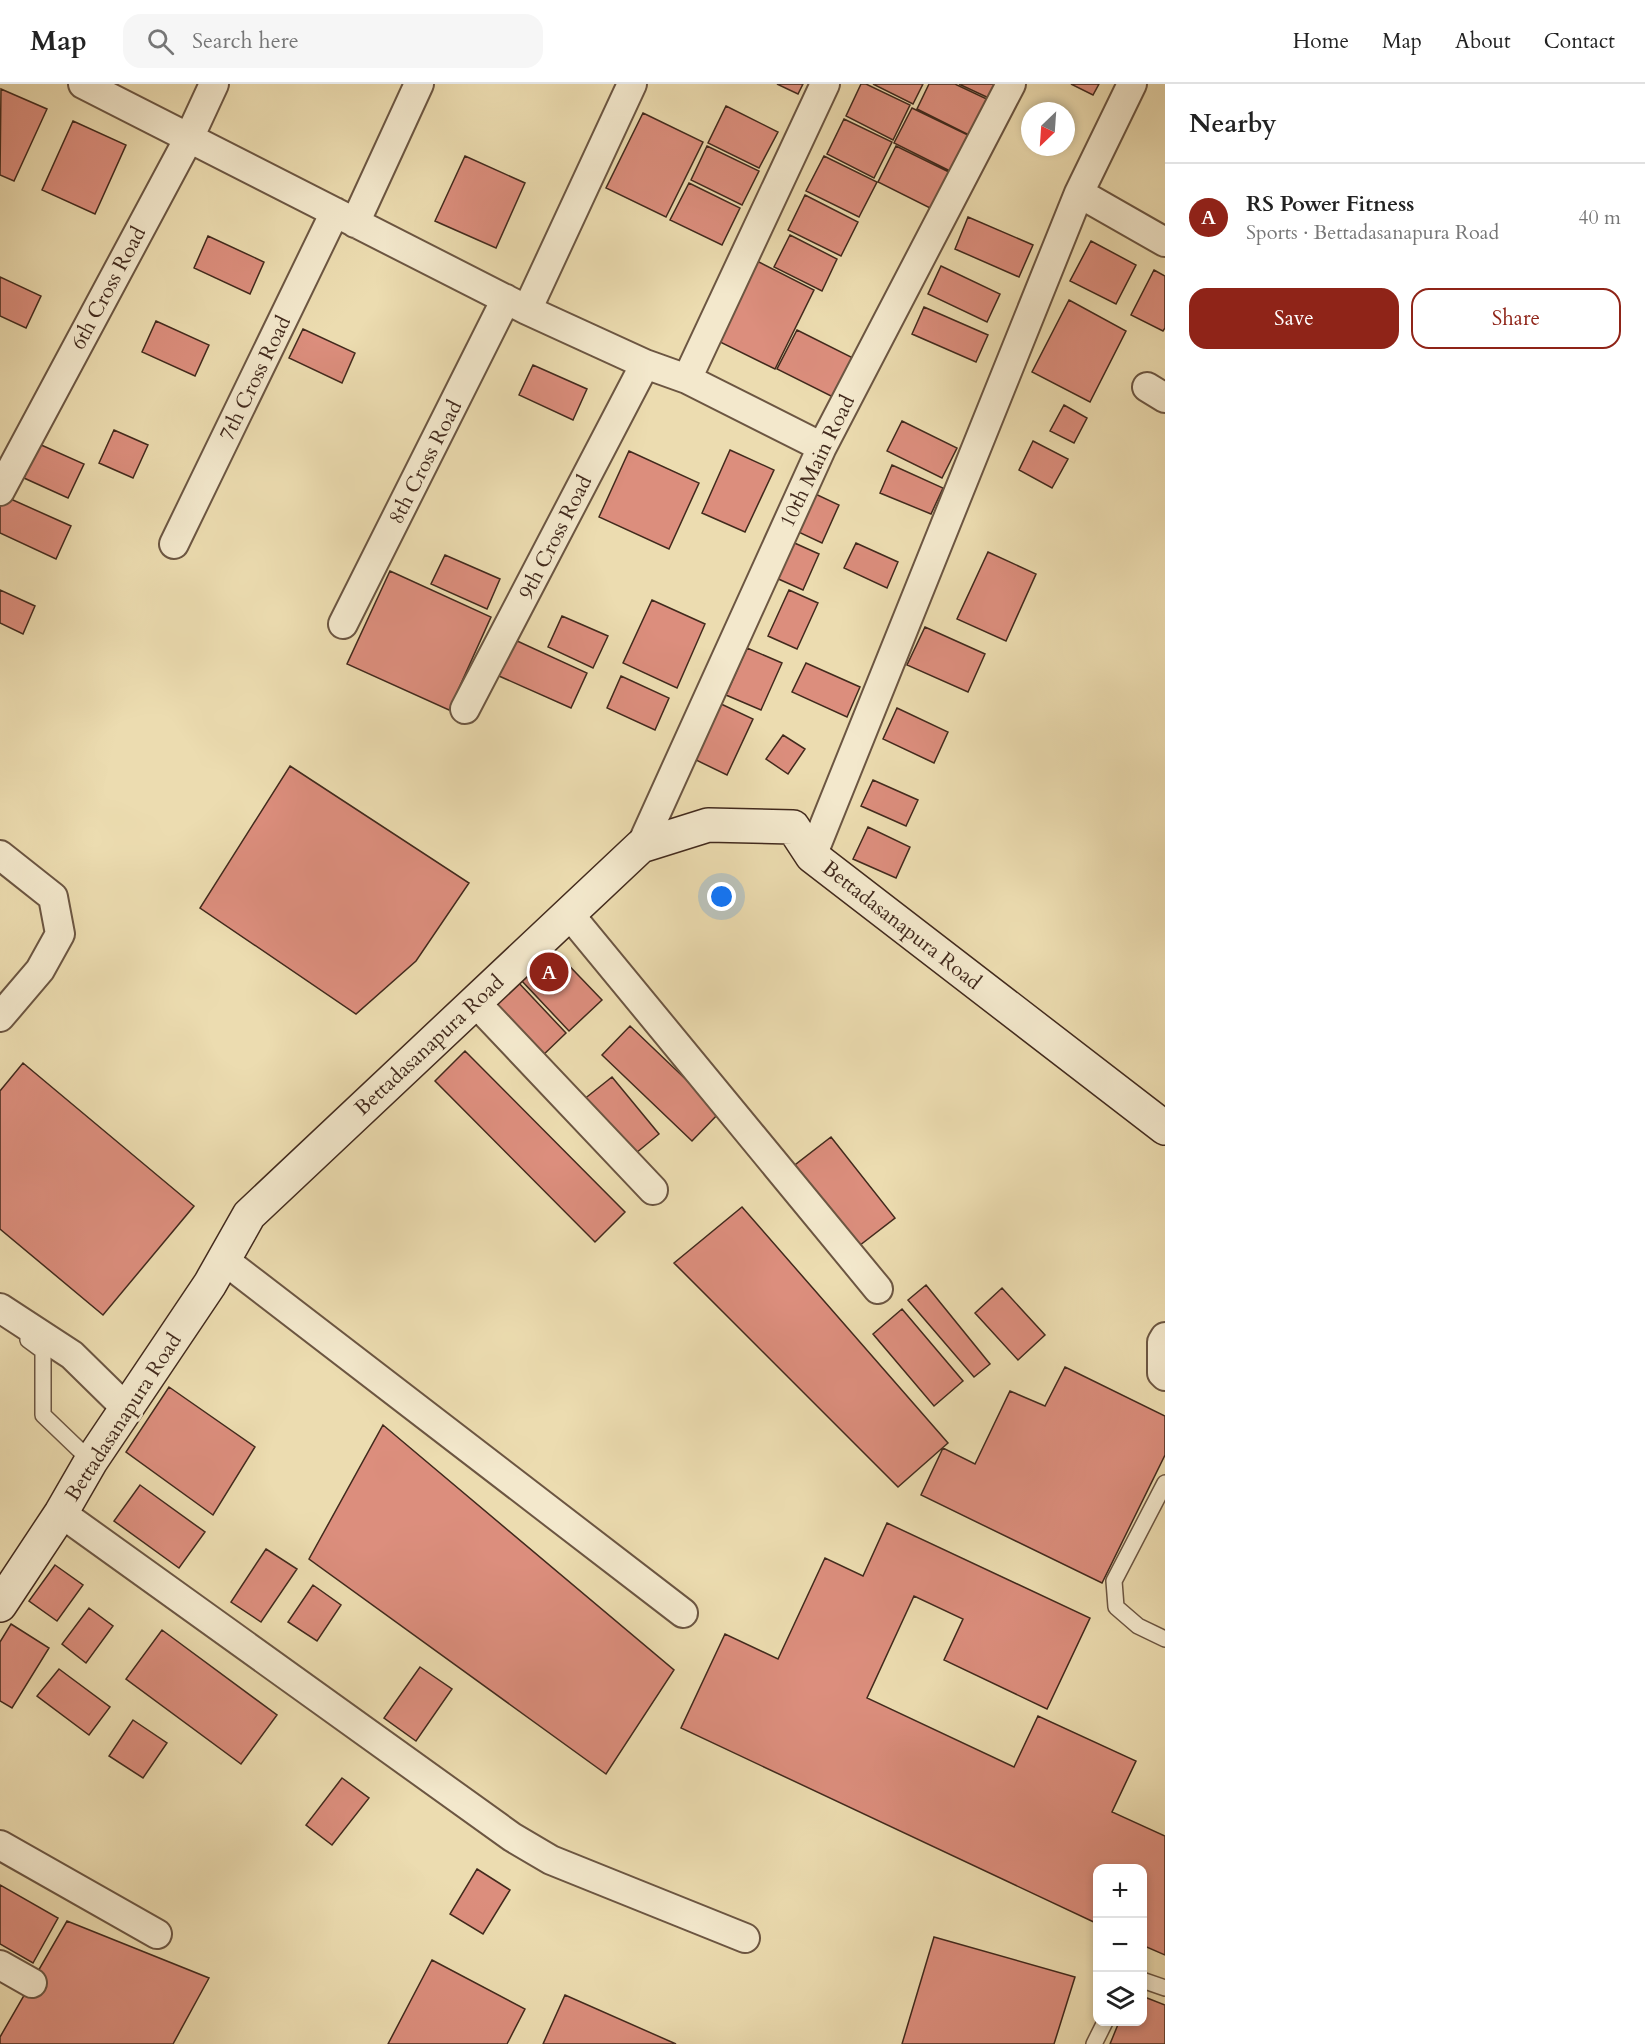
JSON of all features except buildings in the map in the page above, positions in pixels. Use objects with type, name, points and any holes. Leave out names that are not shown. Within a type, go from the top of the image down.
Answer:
[{"type":"street","points":[[83,84],[517,305],[645,364],[687,379],[822,447]]},
{"type":"street","name":"6th Cross Road","points":[[0,491],[189,138],[214,84]]},
{"type":"street","name":"7th Cross Road","points":[[174,544],[345,217],[419,84]]},
{"type":"street","name":"8th Cross Road","points":[[343,624],[517,305],[632,84]]},
{"type":"street","points":[[687,379],[825,84]]},
{"type":"street","name":"10th Main Road","points":[[641,846],[822,447],[1011,84]]},
{"type":"street","points":[[812,856],[1079,193],[1132,84]]},
{"type":"street","points":[[1079,193],[1165,242]]},
{"type":"street","name":"9th Cross Road","points":[[465,709],[645,364]]},
{"type":"street","name":"Bettadasanapura Road","points":[[0,1605],[61,1513],[91,1461],[224,1260],[249,1215],[641,846],[708,825],[793,827],[812,856],[1165,1128]]},
{"type":"street","points":[[0,855],[53,897],[60,934],[40,970],[0,1017]]},
{"type":"street","points":[[569,914],[878,1289]]},
{"type":"street","points":[[476,1002],[653,1190]]},
{"type":"street","points":[[224,1260],[683,1612]]},
{"type":"street","points":[[0,1308],[72,1355],[127,1409]]},
{"type":"street","points":[[1165,1338],[1162,1342],[1162,1373],[1165,1376]]},
{"type":"street","points":[[61,1513],[512,1837],[551,1860],[745,1938]]},
{"type":"street","points":[[0,1845],[157,1934]]},
{"type":"street","points":[[0,1965],[32,1983]]},
{"type":"lane","points":[[0,1318],[43,1351],[43,1415],[91,1461]]},
{"type":"lane","points":[[1165,1483],[1114,1581],[1116,1607],[1138,1626],[1165,1639]]},
{"type":"lane","points":[[1147,1982],[1165,1989]]},
{"type":"lane","points":[[1094,2044],[1103,2026]]},
{"type":"place","name":"RS Power Fitness","points":[[549,972]]}]
